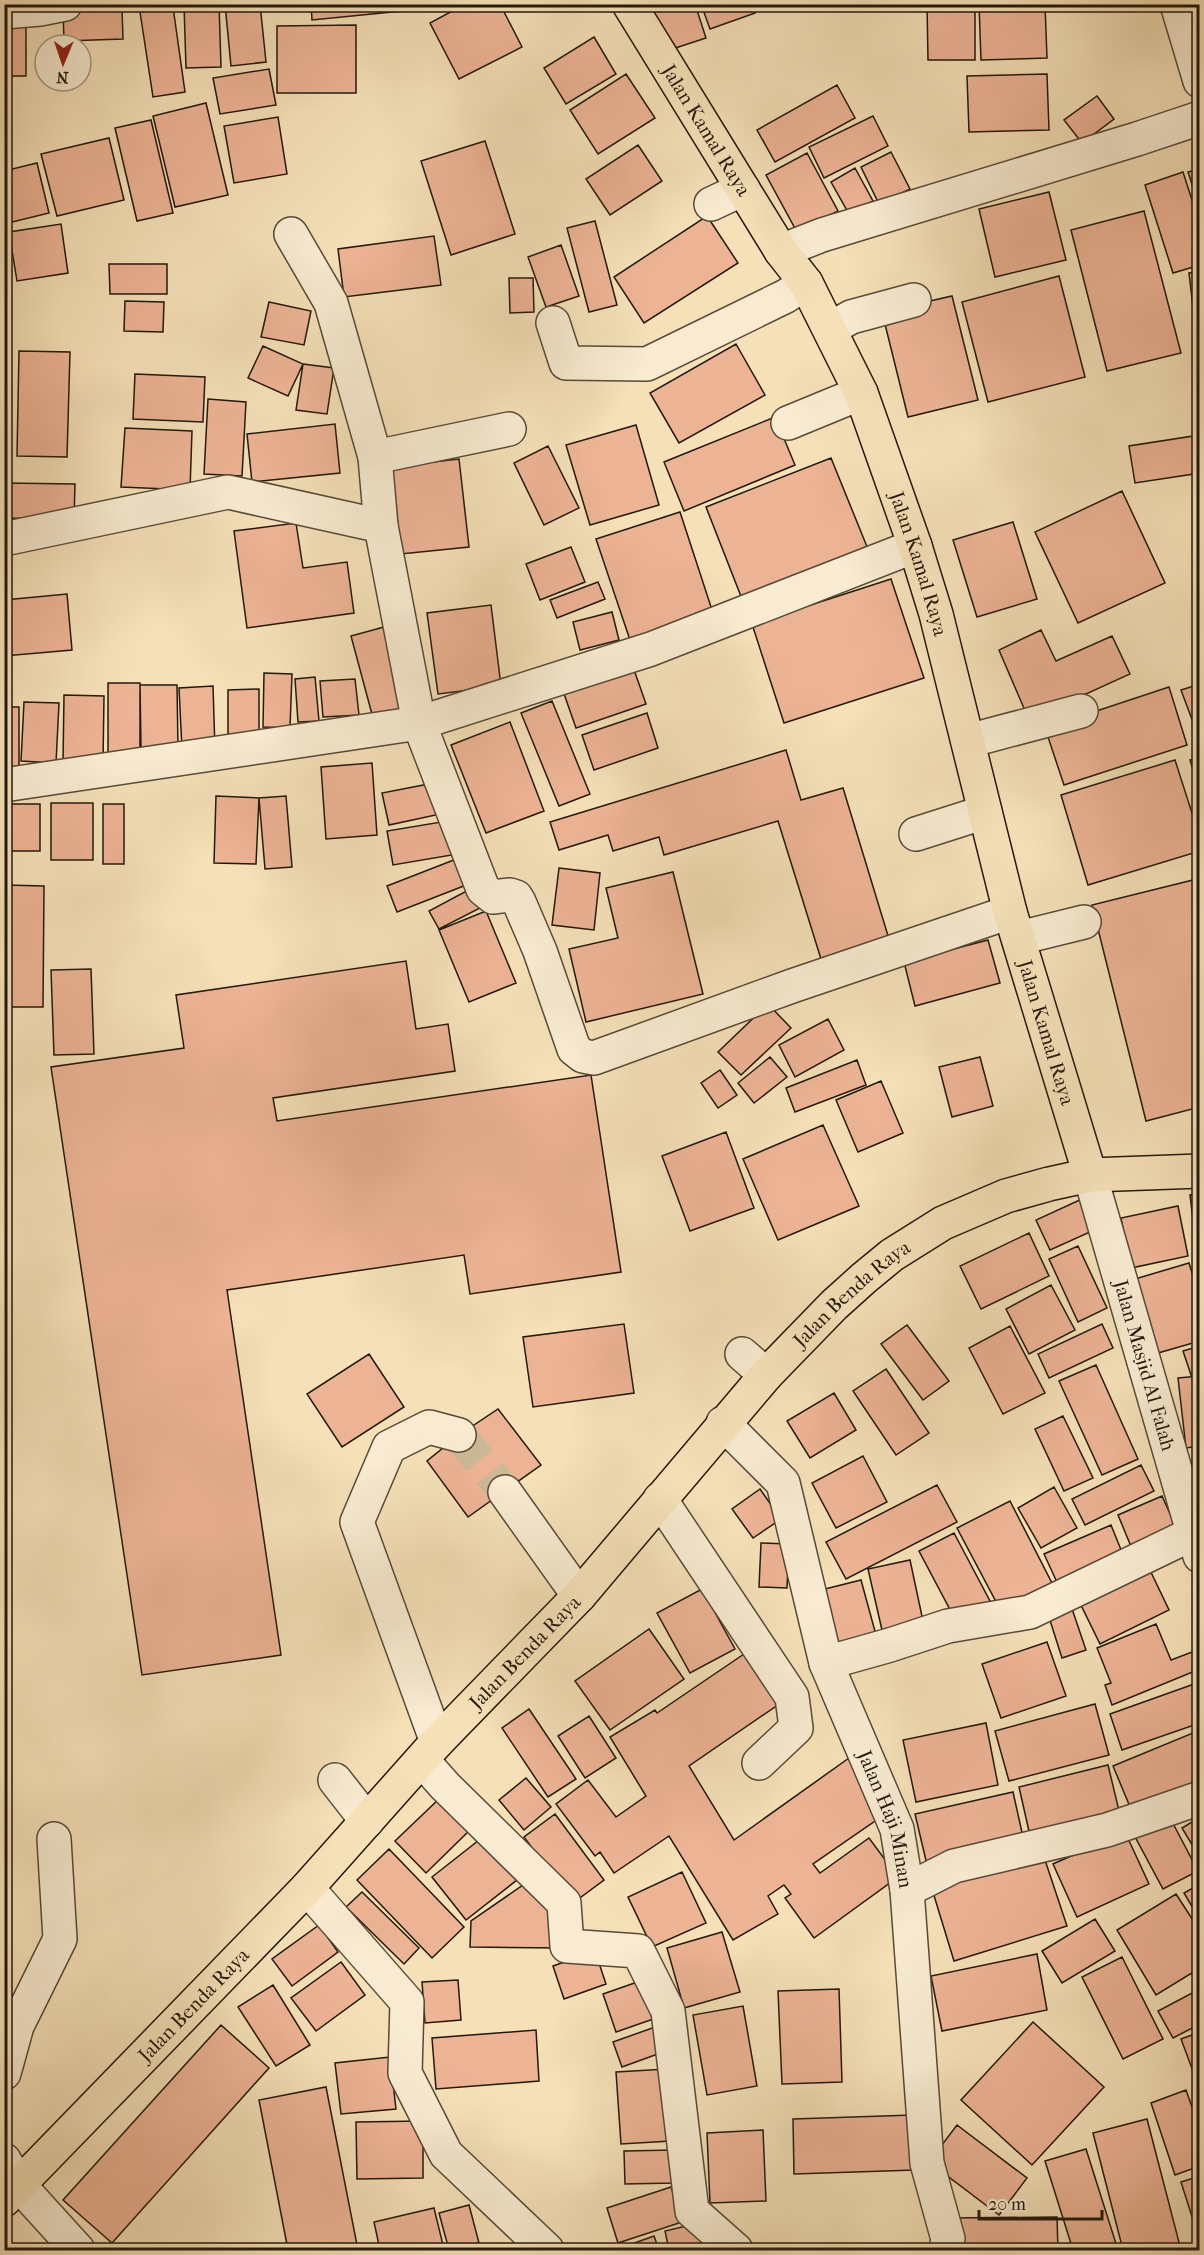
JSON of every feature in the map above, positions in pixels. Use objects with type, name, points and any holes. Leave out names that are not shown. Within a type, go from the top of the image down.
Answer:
[{"type":"main road","name":"Jalan Kamal Raya","points":[[629,4],[781,250],[806,283],[861,393],[915,546],[936,614],[1014,923],[1090,1175]]},
{"type":"main road","name":"Jalan Benda Raya","points":[[9,2182],[308,1888],[349,1798],[430,1742],[579,1596],[723,1424],[754,1365],[834,1305],[891,1255],[963,1214],[1006,1196],[1090,1175],[1200,1171]]},
{"type":"street","points":[[4,12],[65,4]]},
{"type":"street","points":[[1178,4],[1200,81]]},
{"type":"street","points":[[781,250],[822,235],[1200,118]]},
{"type":"street","points":[[711,204],[743,189]]},
{"type":"street","points":[[291,234],[331,303],[375,457],[381,526],[419,723],[483,889],[493,897],[510,895],[516,897],[519,902],[540,951],[574,1049],[583,1056],[594,1058],[792,986],[1014,923],[1076,914]]},
{"type":"street","points":[[553,323],[566,363],[647,364],[786,296],[806,283]]},
{"type":"street","points":[[830,329],[851,317],[914,300]]},
{"type":"street","points":[[788,423],[861,393]]},
{"type":"street","points":[[375,457],[509,429]]},
{"type":"street","points":[[4,539],[228,492],[381,526]]},
{"type":"street","points":[[4,785],[419,723],[651,649],[915,546]]},
{"type":"street","points":[[968,741],[1081,711]]},
{"type":"street","points":[[916,834],[985,812]]},
{"type":"street","name":"Jalan Masjid Al Falah","points":[[1090,1175],[1196,1545]]},
{"type":"street","name":"Jalan Haji Minan","points":[[723,1424],[783,1483],[826,1663],[897,1829],[907,1890],[927,2163],[948,2239],[946,2250]]},
{"type":"street","points":[[459,1435],[429,1427],[389,1447],[357,1522],[411,1671],[430,1742],[445,1786],[564,1904],[567,1946],[638,1951],[668,2011],[692,2211],[735,2250]]},
{"type":"street","points":[[505,1492],[579,1596]]},
{"type":"street","points":[[660,1499],[792,1697],[796,1728],[759,1763]]},
{"type":"street","points":[[826,1663],[948,1626],[1030,1612],[1196,1545]]},
{"type":"street","points":[[907,1890],[954,1866],[1107,1830],[1200,1798]]},
{"type":"street","points":[[4,2073],[17,2026],[60,1939],[54,1839]]},
{"type":"street","points":[[308,1888],[406,2002],[405,2073],[446,2154],[547,2250]]},
{"type":"street","points":[[9,2182],[78,2250]]},
{"type":"building","points":[[184,4],[219,4],[221,67],[186,68]]},
{"type":"building","points":[[225,4],[260,4],[266,62],[231,66]]},
{"type":"building","points":[[311,4],[411,4],[412,10],[312,20]]},
{"type":"building","points":[[465,4],[500,4],[522,47],[459,79],[430,23]]},
{"type":"building","points":[[647,4],[695,4],[706,38],[663,52]]},
{"type":"building","points":[[701,4],[751,4],[755,13],[710,29]]},
{"type":"building","points":[[927,4],[975,4],[975,60],[928,60]]},
{"type":"building","points":[[979,4],[1045,4],[1047,58],[981,60]]},
{"type":"building","points":[[173,7],[185,92],[153,97],[140,12]]},
{"type":"building","points":[[122,9],[123,39],[93,40],[93,33],[64,33],[63,11]]},
{"type":"building","points":[[26,24],[26,76],[4,76],[4,25]]},
{"type":"building","points":[[356,25],[356,93],[277,93],[277,26]]},
{"type":"building","points":[[594,37],[616,74],[566,104],[544,68]]},
{"type":"building","points":[[269,69],[276,105],[220,114],[213,78]]},
{"type":"building","points":[[626,74],[655,118],[598,154],[570,110]]},
{"type":"building","points":[[1047,74],[1049,130],[969,132],[967,76]]},
{"type":"building","points":[[837,85],[855,118],[775,162],[757,130]]},
{"type":"building","points":[[1097,96],[1114,119],[1082,143],[1064,120]]},
{"type":"building","points":[[206,103],[228,195],[175,207],[153,116]]},
{"type":"building","points":[[873,116],[888,146],[824,178],[809,147]]},
{"type":"building","points":[[278,117],[287,174],[234,183],[224,126]]},
{"type":"building","points":[[151,120],[173,213],[137,221],[115,128]]},
{"type":"building","points":[[109,138],[124,200],[57,216],[41,154]]},
{"type":"building","points":[[485,141],[515,234],[451,255],[421,161]]},
{"type":"building","points":[[638,145],[662,181],[610,215],[586,179]]},
{"type":"building","points":[[891,152],[910,189],[879,204],[861,167]]},
{"type":"building","points":[[807,153],[838,211],[797,232],[766,175]]},
{"type":"building","points":[[37,163],[49,213],[4,224],[4,171]]},
{"type":"building","points":[[855,168],[873,201],[849,214],[831,182]]},
{"type":"building","points":[[1200,169],[1200,209],[1188,172]]},
{"type":"building","points":[[1183,172],[1200,225],[1200,265],[1173,273],[1145,185]]},
{"type":"building","points":[[1049,192],[1066,260],[995,277],[979,209]]},
{"type":"building","points":[[1144,211],[1181,353],[1107,371],[1071,230]]},
{"type":"building","points":[[707,216],[738,263],[644,323],[614,277]]},
{"type":"building","points":[[595,221],[617,305],[589,312],[567,228]]},
{"type":"building","points":[[61,224],[68,273],[17,281],[9,232]]},
{"type":"building","points":[[434,236],[441,285],[344,297],[338,249]]},
{"type":"building","points":[[561,245],[579,296],[546,307],[528,257]]},
{"type":"building","points":[[109,264],[167,264],[167,294],[110,294]]},
{"type":"building","points":[[1200,272],[1200,342],[1197,342],[1189,273]]},
{"type":"building","points":[[1059,276],[1085,377],[988,402],[962,302]]},
{"type":"building","points":[[509,278],[533,278],[534,312],[510,313]]},
{"type":"building","points":[[952,296],[978,400],[908,417],[882,312]]},
{"type":"building","points":[[125,301],[164,302],[163,332],[124,331]]},
{"type":"building","points":[[269,302],[311,311],[304,345],[261,337]]},
{"type":"building","points":[[4,335],[6,335],[7,406],[4,406]]},
{"type":"building","points":[[736,344],[765,395],[679,443],[650,393]]},
{"type":"building","points":[[263,346],[303,364],[288,396],[248,378]]},
{"type":"building","points":[[19,351],[70,352],[67,457],[17,456]]},
{"type":"building","points":[[303,364],[334,368],[327,414],[296,410]]},
{"type":"building","points":[[135,374],[205,377],[203,422],[133,419]]},
{"type":"building","points":[[208,399],[246,402],[242,476],[204,474]]},
{"type":"building","points":[[775,417],[795,465],[684,511],[664,462]]},
{"type":"building","points":[[335,424],[340,473],[252,482],[247,434]]},
{"type":"building","points":[[636,425],[659,505],[590,525],[566,445]]},
{"type":"building","points":[[125,428],[192,431],[190,490],[121,487]]},
{"type":"building","points":[[1200,435],[1200,473],[1135,483],[1129,446]]},
{"type":"building","points":[[548,446],[579,508],[544,525],[514,463]]},
{"type":"building","points":[[831,458],[870,554],[744,604],[706,507]]},
{"type":"building","points":[[459,459],[469,547],[391,555],[381,468]]},
{"type":"building","points":[[4,483],[75,484],[74,519],[4,518]]},
{"type":"building","points":[[1122,491],[1165,583],[1078,623],[1035,532]]},
{"type":"building","points":[[680,512],[713,613],[630,640],[596,539]]},
{"type":"building","points":[[1013,522],[1037,599],[977,617],[953,540]]},
{"type":"building","points":[[296,523],[303,568],[347,562],[354,613],[247,628],[234,531]]},
{"type":"building","points":[[571,547],[585,582],[540,600],[526,564]]},
{"type":"building","points":[[891,579],[924,678],[784,723],[752,624]]},
{"type":"building","points":[[598,582],[605,599],[557,618],[550,600]]},
{"type":"building","points":[[67,594],[72,650],[4,656],[4,600]]},
{"type":"building","points":[[491,605],[501,686],[438,694],[427,613]]},
{"type":"building","points":[[612,612],[619,640],[580,650],[573,622]]},
{"type":"building","points":[[384,627],[406,710],[373,718],[351,636]]},
{"type":"building","points":[[1041,630],[1056,661],[1112,636],[1130,674],[1029,720],[999,650]]},
{"type":"building","points":[[632,664],[646,704],[576,728],[562,688]]},
{"type":"building","points":[[264,673],[292,674],[290,728],[263,727]]},
{"type":"building","points":[[315,677],[319,721],[298,722],[295,679]]},
{"type":"building","points":[[355,679],[359,715],[323,717],[320,681]]},
{"type":"building","points":[[108,683],[140,683],[140,763],[108,763]]},
{"type":"building","points":[[1200,684],[1200,741],[1181,690]]},
{"type":"building","points":[[140,685],[177,685],[178,749],[141,749]]},
{"type":"building","points":[[213,686],[215,750],[182,750],[179,688]]},
{"type":"building","points":[[1169,687],[1187,745],[1064,785],[1045,728]]},
{"type":"building","points":[[259,689],[259,742],[228,742],[228,690]]},
{"type":"building","points":[[64,695],[104,696],[103,763],[63,763]]},
{"type":"building","points":[[552,701],[590,794],[559,806],[521,713]]},
{"type":"building","points":[[24,702],[59,703],[56,763],[21,761]]},
{"type":"building","points":[[4,707],[19,707],[19,768],[4,767]]},
{"type":"building","points":[[647,713],[658,748],[594,770],[582,735]]},
{"type":"building","points":[[510,722],[544,811],[486,833],[451,745]]},
{"type":"building","points":[[786,750],[801,800],[843,788],[889,939],[821,959],[778,821],[664,855],[659,837],[613,851],[608,835],[559,850],[550,822]]},
{"type":"building","points":[[1200,757],[1200,793],[1190,760]]},
{"type":"building","points":[[1175,760],[1200,838],[1200,851],[1088,885],[1061,795]]},
{"type":"building","points":[[372,763],[377,835],[326,839],[321,767]]},
{"type":"building","points":[[439,782],[445,813],[389,825],[382,793]]},
{"type":"building","points":[[216,796],[259,798],[256,864],[214,863]]},
{"type":"building","points":[[286,796],[292,867],[265,869],[259,798]]},
{"type":"building","points":[[51,803],[93,803],[93,860],[51,860]]},
{"type":"building","points":[[4,804],[40,804],[40,851],[4,851]]},
{"type":"building","points":[[103,804],[124,804],[124,864],[103,864]]},
{"type":"building","points":[[453,820],[458,854],[393,865],[387,831]]},
{"type":"building","points":[[464,856],[474,882],[397,912],[387,886]]},
{"type":"building","points":[[559,868],[600,873],[594,930],[552,925]]},
{"type":"building","points":[[673,872],[703,994],[586,1022],[569,949],[618,938],[606,888]]},
{"type":"building","points":[[1193,880],[1200,907],[1200,1107],[1146,1121],[1092,905]]},
{"type":"building","points":[[4,885],[44,886],[43,1007],[4,1007]]},
{"type":"building","points":[[474,887],[484,906],[439,929],[429,911]]},
{"type":"building","points":[[486,911],[516,983],[469,1002],[439,930]]},
{"type":"building","points":[[988,940],[1000,983],[915,1006],[904,962]]},
{"type":"building","points":[[406,961],[416,1029],[448,1024],[455,1071],[273,1098],[277,1121],[591,1075],[621,1272],[470,1294],[464,1255],[227,1290],[281,1655],[142,1675],[51,1067],[184,1048],[176,995]]},
{"type":"building","points":[[91,969],[94,1054],[54,1055],[51,970]]},
{"type":"building","points":[[768,1004],[791,1028],[741,1075],[718,1052]]},
{"type":"building","points":[[828,1019],[844,1050],[795,1077],[779,1045]]},
{"type":"building","points":[[770,1057],[787,1077],[754,1103],[738,1083]]},
{"type":"building","points":[[980,1057],[993,1106],[952,1117],[939,1067]]},
{"type":"building","points":[[857,1060],[866,1085],[795,1112],[786,1088]]},
{"type":"building","points":[[720,1070],[737,1095],[718,1108],[701,1083]]},
{"type":"building","points":[[881,1081],[903,1133],[858,1152],[836,1100]]},
{"type":"building","points":[[823,1125],[859,1206],[778,1240],[743,1159]]},
{"type":"building","points":[[726,1132],[754,1208],[690,1231],[662,1156]]},
{"type":"building","points":[[1200,1194],[1200,1254],[1197,1254],[1190,1195]]},
{"type":"building","points":[[1084,1198],[1099,1228],[1050,1250],[1036,1220]]},
{"type":"building","points":[[1178,1206],[1188,1256],[1131,1268],[1121,1218]]},
{"type":"building","points":[[1029,1233],[1049,1276],[981,1309],[960,1266]]},
{"type":"building","points":[[1078,1246],[1107,1308],[1078,1322],[1049,1259]]},
{"type":"building","points":[[1189,1263],[1200,1298],[1200,1341],[1158,1353],[1135,1279]]},
{"type":"building","points":[[1051,1285],[1075,1330],[1029,1354],[1006,1309]]},
{"type":"building","points":[[624,1324],[634,1393],[533,1407],[523,1337]]},
{"type":"building","points":[[1102,1324],[1113,1348],[1049,1378],[1038,1354]]},
{"type":"building","points":[[907,1325],[949,1381],[923,1400],[881,1344]]},
{"type":"building","points":[[1010,1326],[1045,1393],[1003,1414],[969,1348]]},
{"type":"building","points":[[1200,1346],[1200,1372],[1191,1375],[1183,1351]]},
{"type":"building","points":[[369,1354],[404,1407],[342,1447],[307,1394]]},
{"type":"building","points":[[1096,1365],[1138,1459],[1102,1475],[1059,1381]]},
{"type":"building","points":[[886,1369],[929,1433],[896,1455],[853,1391]]},
{"type":"building","points":[[1200,1376],[1200,1446],[1186,1448],[1178,1378]]},
{"type":"building","points":[[834,1393],[856,1430],[810,1458],[787,1421]]},
{"type":"building","points":[[498,1409],[541,1465],[468,1517],[427,1461],[459,1435]]},
{"type":"building","points":[[1063,1416],[1093,1478],[1064,1491],[1035,1429]]},
{"type":"building","points":[[863,1456],[887,1502],[836,1528],[812,1483]]},
{"type":"building","points":[[1141,1465],[1154,1491],[1085,1525],[1072,1499]]},
{"type":"building","points":[[937,1485],[957,1522],[846,1579],[826,1542]]},
{"type":"building","points":[[1054,1487],[1077,1528],[1041,1548],[1018,1508]]},
{"type":"building","points":[[760,1489],[781,1519],[753,1538],[732,1509]]},
{"type":"building","points":[[1162,1496],[1180,1536],[1135,1556],[1118,1515]]},
{"type":"building","points":[[1010,1501],[1054,1587],[1002,1613],[957,1528]]},
{"type":"building","points":[[1111,1525],[1126,1562],[1061,1591],[1044,1554]]},
{"type":"building","points":[[954,1533],[990,1601],[955,1619],[919,1551]]},
{"type":"building","points":[[761,1543],[789,1544],[787,1588],[759,1587]]},
{"type":"building","points":[[910,1560],[923,1621],[882,1630],[868,1569]]},
{"type":"building","points":[[1148,1566],[1169,1610],[1100,1644],[1078,1599]]},
{"type":"building","points":[[861,1580],[876,1635],[832,1647],[817,1591]]},
{"type":"building","points":[[702,1589],[735,1649],[690,1673],[657,1613]]},
{"type":"building","points":[[1070,1603],[1086,1650],[1062,1658],[1047,1611]]},
{"type":"building","points":[[1156,1624],[1171,1660],[1200,1649],[1200,1669],[1112,1705],[1105,1685],[1111,1683],[1097,1648]]},
{"type":"building","points":[[649,1629],[684,1679],[610,1730],[575,1681]]},
{"type":"building","points":[[1047,1642],[1066,1696],[1001,1718],[982,1664]]},
{"type":"building","points":[[750,1650],[785,1700],[689,1766],[734,1840],[849,1758],[888,1812],[813,1864],[820,1873],[869,1838],[898,1877],[814,1938],[785,1898],[791,1894],[784,1885],[768,1896],[778,1914],[733,1940],[669,1836],[614,1873],[600,1852],[595,1856],[556,1804],[588,1780],[616,1817],[646,1796],[610,1737],[655,1710],[657,1713]]},
{"type":"building","points":[[1197,1683],[1200,1689],[1200,1723],[1122,1750],[1110,1714]]},
{"type":"building","points":[[1095,1704],[1109,1755],[1009,1781],[995,1731]]},
{"type":"building","points":[[529,1709],[576,1779],[548,1797],[502,1728]]},
{"type":"building","points":[[589,1716],[616,1758],[585,1778],[558,1736]]},
{"type":"building","points":[[986,1723],[998,1785],[916,1802],[903,1740]]},
{"type":"building","points":[[1200,1730],[1200,1786],[1133,1814],[1113,1766]]},
{"type":"building","points":[[1108,1765],[1121,1819],[1031,1840],[1019,1787]]},
{"type":"building","points":[[526,1778],[551,1807],[524,1830],[499,1800]]},
{"type":"building","points":[[1013,1792],[1025,1846],[928,1869],[915,1814]]},
{"type":"building","points":[[441,1797],[472,1828],[426,1873],[395,1841]]},
{"type":"building","points":[[555,1814],[604,1880],[573,1903],[524,1837]]},
{"type":"building","points":[[1168,1814],[1198,1871],[1163,1889],[1133,1833]]},
{"type":"building","points":[[1200,1817],[1200,1858],[1182,1828]]},
{"type":"building","points":[[1125,1832],[1149,1884],[1077,1917],[1053,1864]]},
{"type":"building","points":[[488,1833],[522,1876],[466,1920],[432,1877]]},
{"type":"building","points":[[389,1849],[464,1927],[432,1958],[357,1880]]},
{"type":"building","points":[[1043,1854],[1067,1926],[954,1961],[932,1889]]},
{"type":"building","points":[[682,1872],[706,1923],[652,1947],[628,1897]]},
{"type":"building","points":[[536,1876],[559,1907],[559,1948],[470,1947],[471,1921]]},
{"type":"building","points":[[1200,1884],[1200,1920],[1184,1893]]},
{"type":"building","points":[[362,1892],[419,1948],[404,1964],[346,1907]]},
{"type":"building","points":[[1176,1894],[1200,1931],[1200,1968],[1156,1995],[1117,1930]]},
{"type":"building","points":[[1095,1919],[1115,1951],[1062,1983],[1042,1951]]},
{"type":"building","points":[[319,1925],[338,1952],[292,1986],[272,1959]]},
{"type":"building","points":[[722,1932],[740,1992],[684,2008],[667,1948]]},
{"type":"building","points":[[595,1951],[606,1984],[564,1999],[553,1966]]},
{"type":"building","points":[[1037,1954],[1047,2010],[942,2031],[931,1976]]},
{"type":"building","points":[[1122,1957],[1163,2039],[1123,2059],[1082,1977]]},
{"type":"building","points":[[341,1962],[365,1995],[316,2031],[291,1998]]},
{"type":"building","points":[[646,1979],[659,2017],[616,2032],[603,1994]]},
{"type":"building","points":[[458,1980],[461,2020],[425,2023],[422,1982]]},
{"type":"building","points":[[273,1985],[310,2045],[276,2066],[238,2007]]},
{"type":"building","points":[[839,1989],[842,2082],[782,2084],[778,1991]]},
{"type":"building","points":[[1196,1991],[1200,1997],[1200,2024],[1173,2038],[1158,2011]]},
{"type":"building","points":[[743,2006],[757,2086],[707,2095],[693,2015]]},
{"type":"building","points":[[1033,2022],[1104,2087],[1032,2165],[961,2100]]},
{"type":"building","points":[[221,2025],[269,2068],[112,2243],[63,2200]]},
{"type":"building","points":[[658,2026],[666,2051],[622,2067],[613,2042]]},
{"type":"building","points":[[536,2030],[539,2081],[436,2089],[432,2038]]},
{"type":"building","points":[[1200,2032],[1200,2090],[1181,2039]]},
{"type":"building","points":[[390,2057],[396,2109],[341,2114],[335,2063]]},
{"type":"building","points":[[667,2069],[671,2141],[621,2144],[616,2072]]},
{"type":"building","points":[[326,2087],[358,2250],[288,2250],[259,2100]]},
{"type":"building","points":[[1186,2090],[1200,2130],[1200,2166],[1175,2175],[1151,2103]]},
{"type":"building","points":[[913,2115],[915,2170],[794,2174],[793,2119]]},
{"type":"building","points":[[1147,2119],[1181,2250],[1123,2250],[1093,2133]]},
{"type":"building","points":[[423,2121],[423,2178],[357,2179],[356,2122]]},
{"type":"building","points":[[957,2125],[1027,2178],[999,2215],[929,2162]]},
{"type":"building","points":[[763,2130],[766,2201],[710,2203],[707,2133]]},
{"type":"building","points":[[1086,2149],[1118,2250],[1073,2250],[1045,2161]]},
{"type":"building","points":[[674,2150],[675,2183],[625,2184],[624,2151]]},
{"type":"building","points":[[1200,2176],[1200,2242],[1181,2182]]},
{"type":"building","points":[[671,2187],[682,2222],[618,2243],[607,2208]]},
{"type":"building","points":[[469,2205],[479,2243],[449,2250],[439,2213]]},
{"type":"building","points":[[434,2208],[444,2249],[380,2250],[374,2222]]},
{"type":"building","points":[[1057,2217],[1058,2250],[950,2250],[949,2218]]},
{"type":"building","points":[[699,2223],[705,2250],[669,2250],[665,2231]]},
{"type":"building","points":[[654,2236],[659,2250],[615,2250]]},
{"type":"tunnel","points":[[459,1435],[505,1492]]}]
